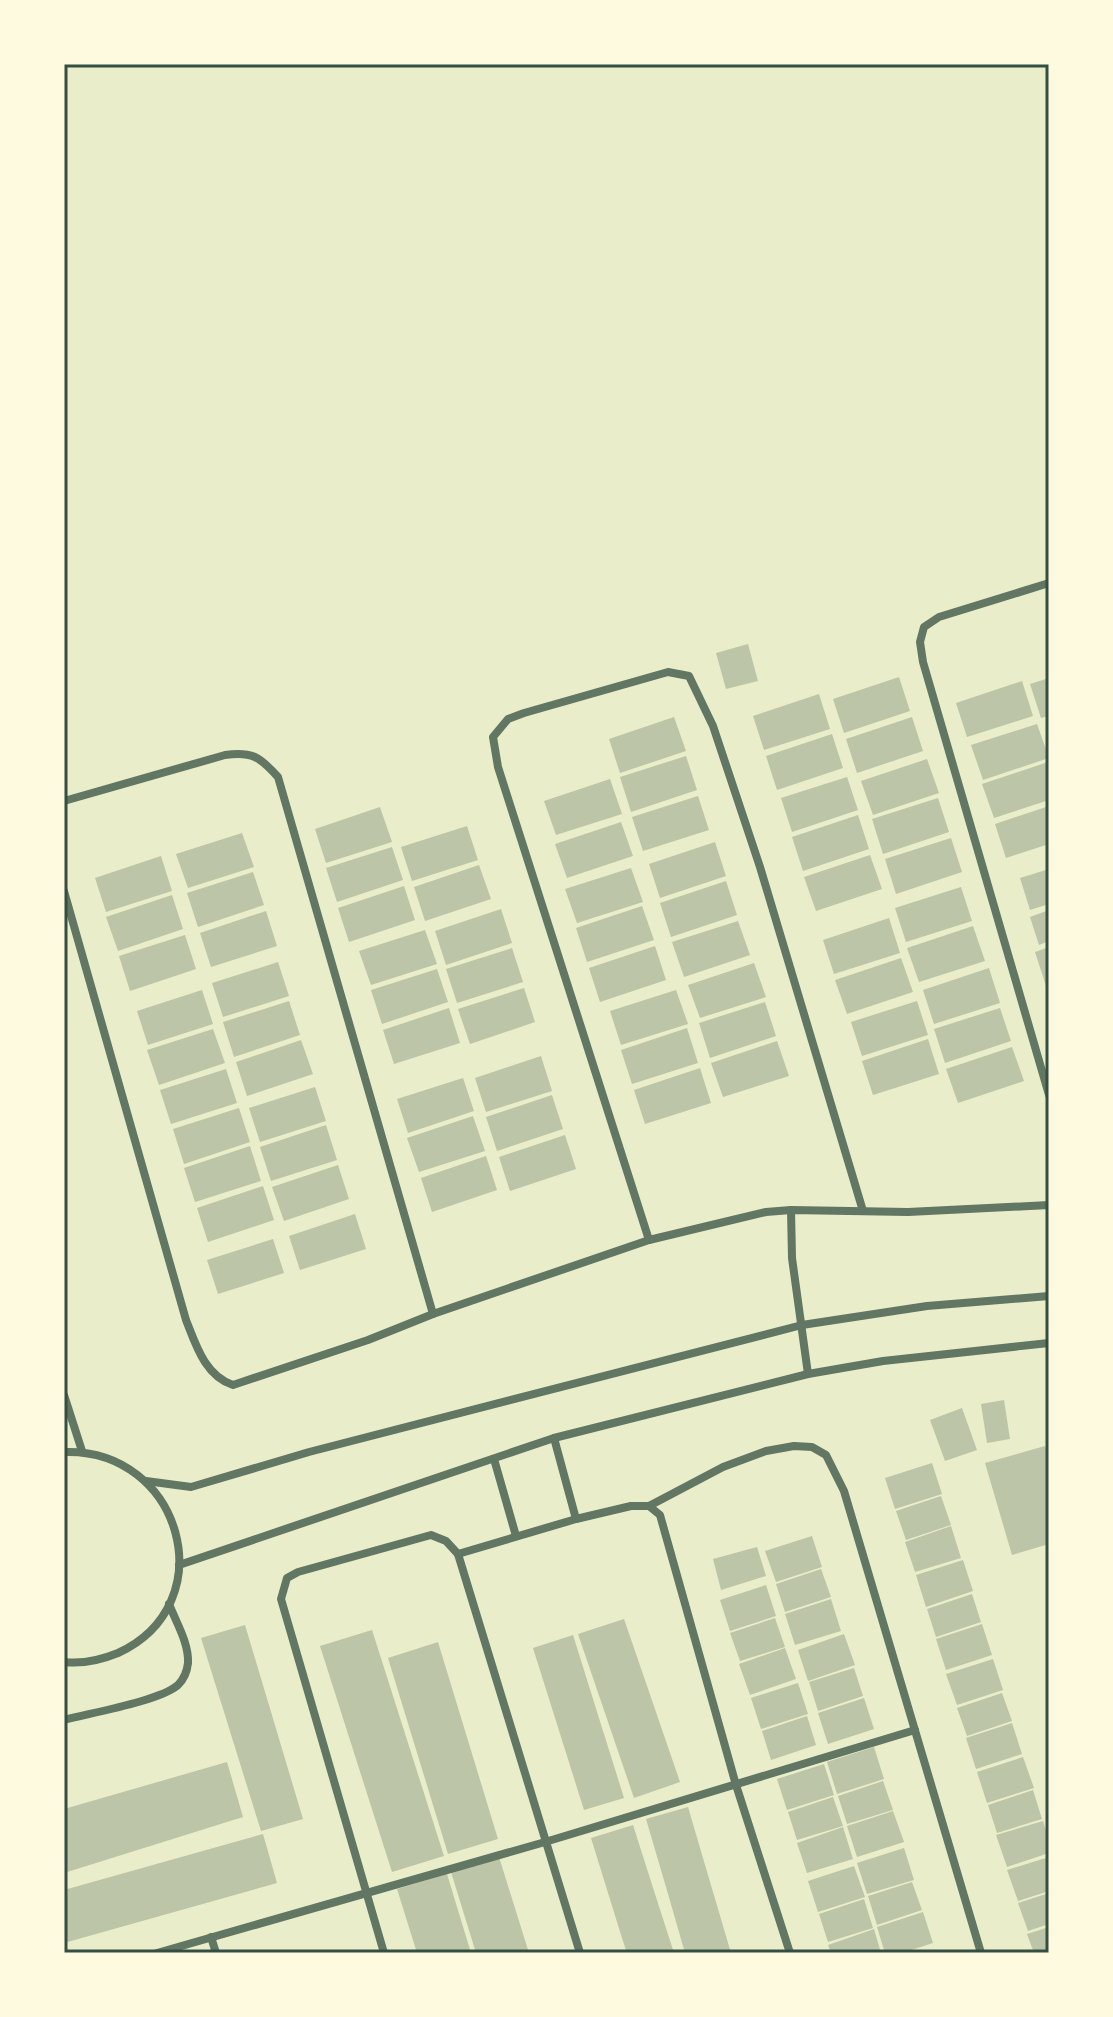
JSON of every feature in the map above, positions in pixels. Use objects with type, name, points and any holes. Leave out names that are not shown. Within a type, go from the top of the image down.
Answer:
[{"type":"street","points":[[1049,583],[939,617],[924,627],[920,642],[927,676],[1049,1095]]},
{"type":"street","points":[[649,1240],[498,767],[493,737],[499,728],[516,716],[668,672],[689,676],[713,726],[760,867],[863,1211]]},
{"type":"street","points":[[64,801],[244,752],[264,761],[278,777],[433,1314]]},
{"type":"street","points":[[64,891],[176,1288],[199,1352],[213,1373],[233,1385],[649,1240],[766,1212],[908,1212],[1049,1205]]},
{"type":"street","points":[[791,1210],[792,1258],[808,1374]]},
{"type":"street","points":[[146,1481],[191,1487],[393,1429],[802,1325],[927,1306],[1049,1296]]},
{"type":"street","points":[[179,1565],[554,1438],[808,1374],[883,1361],[1049,1343]]},
{"type":"street","points":[[64,1395],[82,1451]]},
{"type":"street","points":[[554,1438],[576,1519]]},
{"type":"street","points":[[458,1554],[576,1519],[631,1506],[649,1506],[723,1467],[766,1451],[794,1446],[812,1447],[826,1455],[844,1491],[981,1953]]},
{"type":"street","points":[[64,1452],[82,1451],[116,1461],[146,1481],[161,1498],[172,1519],[178,1542],[179,1565],[169,1604],[158,1621],[128,1648],[91,1661],[64,1662]]},
{"type":"street","points":[[494,1459],[516,1536]]},
{"type":"street","points":[[649,1506],[660,1515],[736,1785],[790,1953]]},
{"type":"street","points":[[384,1953],[281,1599],[287,1578],[298,1572],[420,1537],[439,1537],[458,1554],[580,1953]]},
{"type":"street","points":[[64,1720],[159,1695],[176,1687],[186,1675],[188,1661],[169,1604]]},
{"type":"street","points":[[157,1953],[545,1842],[915,1730]]},
{"type":"street","points":[[211,1937],[216,1953]]},
{"type":"building","points":[[748,644],[758,681],[726,689],[716,653]]},
{"type":"building","points":[[899,677],[910,711],[844,733],[833,699]]},
{"type":"building","points":[[1049,678],[1049,716],[1041,718],[1030,684]]},
{"type":"building","points":[[1022,681],[1033,716],[967,737],[956,703]]},
{"type":"building","points":[[819,694],[830,729],[764,750],[753,716]]},
{"type":"building","points":[[674,717],[686,751],[620,773],[609,739]]},
{"type":"building","points":[[912,717],[923,751],[857,773],[846,739]]},
{"type":"building","points":[[1037,724],[1049,758],[983,780],[971,745]]},
{"type":"building","points":[[832,734],[843,768],[777,790],[766,756]]},
{"type":"building","points":[[686,756],[697,790],[631,812],[620,777]]},
{"type":"building","points":[[927,759],[939,793],[873,815],[861,781]]},
{"type":"building","points":[[1048,762],[1049,800],[994,818],[982,784]]},
{"type":"building","points":[[847,777],[858,810],[792,832],[781,798]]},
{"type":"building","points":[[610,779],[622,814],[556,835],[544,801]]},
{"type":"building","points":[[698,796],[709,830],[643,851],[632,817]]},
{"type":"building","points":[[938,798],[949,832],[883,854],[872,819]]},
{"type":"building","points":[[1049,806],[1049,844],[1006,858],[995,824]]},
{"type":"building","points":[[380,807],[392,842],[326,863],[315,829]]},
{"type":"building","points":[[858,815],[869,849],[803,871],[792,837]]},
{"type":"building","points":[[621,822],[633,856],[567,878],[555,844]]},
{"type":"building","points":[[467,826],[478,860],[412,881],[401,847]]},
{"type":"building","points":[[242,833],[254,867],[188,888],[176,854]]},
{"type":"building","points":[[951,838],[962,872],[896,894],[885,859]]},
{"type":"building","points":[[715,842],[726,876],[660,898],[649,864]]},
{"type":"building","points":[[392,847],[403,880],[337,902],[326,868]]},
{"type":"building","points":[[870,855],[882,889],[816,911],[804,877]]},
{"type":"building","points":[[161,856],[172,891],[106,912],[95,878]]},
{"type":"building","points":[[479,865],[491,899],[425,921],[414,887]]},
{"type":"building","points":[[631,868],[643,902],[577,923],[565,889]]},
{"type":"building","points":[[1049,869],[1049,904],[1030,910],[1020,878]]},
{"type":"building","points":[[253,872],[264,905],[198,927],[187,893]]},
{"type":"building","points":[[726,881],[737,915],[671,937],[660,903]]},
{"type":"building","points":[[404,886],[415,920],[349,942],[338,908]]},
{"type":"building","points":[[961,887],[972,921],[906,942],[895,908]]},
{"type":"building","points":[[172,895],[183,929],[118,951],[106,917]]},
{"type":"building","points":[[642,906],[654,940],[587,962],[576,928]]},
{"type":"building","points":[[501,909],[512,943],[446,965],[435,931]]},
{"type":"building","points":[[1049,910],[1049,941],[1039,945],[1030,917]]},
{"type":"building","points":[[266,911],[277,946],[211,967],[200,933]]},
{"type":"building","points":[[889,918],[900,953],[834,974],[823,940]]},
{"type":"building","points":[[738,921],[750,955],[684,977],[672,942]]},
{"type":"building","points":[[973,926],[985,961],[919,982],[907,948]]},
{"type":"building","points":[[425,930],[437,964],[371,985],[359,951]]},
{"type":"building","points":[[185,935],[196,969],[130,991],[119,956]]},
{"type":"building","points":[[655,946],[666,980],[600,1002],[589,968]]},
{"type":"building","points":[[1049,947],[1049,985],[1046,986],[1035,952]]},
{"type":"building","points":[[512,948],[523,982],[457,1003],[446,969]]},
{"type":"building","points":[[901,958],[913,992],[847,1014],[835,980]]},
{"type":"building","points":[[278,962],[289,996],[223,1017],[212,983]]},
{"type":"building","points":[[754,963],[766,997],[700,1018],[688,985]]},
{"type":"building","points":[[989,968],[1000,1003],[934,1024],[923,990]]},
{"type":"building","points":[[437,969],[448,1002],[382,1024],[371,990]]},
{"type":"building","points":[[524,988],[535,1022],[470,1044],[458,1009]]},
{"type":"building","points":[[202,990],[213,1024],[148,1045],[137,1011]]},
{"type":"building","points":[[676,990],[688,1024],[621,1045],[610,1011]]},
{"type":"building","points":[[289,1001],[300,1035],[234,1057],[223,1022]]},
{"type":"building","points":[[917,1001],[928,1035],[862,1056],[851,1022]]},
{"type":"building","points":[[765,1002],[776,1036],[710,1058],[699,1023]]},
{"type":"building","points":[[449,1008],[460,1043],[394,1064],[383,1030]]},
{"type":"building","points":[[1000,1008],[1011,1041],[945,1063],[934,1029]]},
{"type":"building","points":[[687,1028],[698,1063],[632,1084],[621,1050]]},
{"type":"building","points":[[213,1029],[225,1063],[159,1085],[147,1050]]},
{"type":"building","points":[[928,1039],[939,1074],[873,1095],[862,1061]]},
{"type":"building","points":[[301,1040],[313,1074],[247,1096],[236,1062]]},
{"type":"building","points":[[777,1041],[789,1076],[723,1097],[711,1063]]},
{"type":"building","points":[[1012,1047],[1024,1081],[958,1103],[946,1069]]},
{"type":"building","points":[[541,1056],[552,1091],[486,1112],[475,1078]]},
{"type":"building","points":[[700,1068],[711,1103],[645,1124],[634,1090]]},
{"type":"building","points":[[226,1069],[237,1103],[171,1124],[160,1090]]},
{"type":"building","points":[[463,1078],[474,1111],[408,1133],[397,1099]]},
{"type":"building","points":[[315,1087],[326,1121],[260,1142],[249,1108]]},
{"type":"building","points":[[552,1095],[563,1129],[497,1151],[486,1117]]},
{"type":"building","points":[[239,1108],[250,1142],[184,1164],[173,1129]]},
{"type":"building","points":[[473,1116],[485,1151],[419,1172],[407,1138]]},
{"type":"building","points":[[326,1125],[337,1160],[271,1181],[260,1147]]},
{"type":"building","points":[[565,1135],[576,1169],[510,1191],[499,1157]]},
{"type":"building","points":[[250,1146],[261,1181],[195,1202],[184,1168]]},
{"type":"building","points":[[486,1156],[497,1190],[432,1212],[421,1178]]},
{"type":"building","points":[[338,1165],[349,1199],[284,1221],[272,1187]]},
{"type":"building","points":[[263,1186],[274,1220],[208,1242],[197,1208]]},
{"type":"building","points":[[355,1214],[366,1249],[300,1270],[289,1236]]},
{"type":"building","points":[[273,1239],[284,1273],[218,1294],[207,1260]]},
{"type":"building","points":[[1004,1400],[1010,1439],[987,1443],[981,1404]]},
{"type":"building","points":[[962,1408],[977,1450],[945,1461],[930,1420]]},
{"type":"building","points":[[1045,1446],[1049,1458],[1049,1544],[1012,1555],[985,1463]]},
{"type":"building","points":[[932,1463],[942,1494],[895,1509],[885,1478]]},
{"type":"building","points":[[941,1496],[951,1525],[906,1540],[896,1511]]},
{"type":"building","points":[[951,1526],[961,1558],[915,1572],[905,1542]]},
{"type":"building","points":[[812,1536],[822,1567],[776,1582],[765,1551]]},
{"type":"building","points":[[757,1547],[766,1576],[721,1590],[713,1559]]},
{"type":"building","points":[[963,1560],[973,1591],[926,1607],[916,1575]]},
{"type":"building","points":[[821,1569],[831,1597],[785,1612],[776,1584]]},
{"type":"building","points":[[766,1585],[776,1616],[730,1631],[720,1600]]},
{"type":"building","points":[[972,1594],[981,1622],[936,1637],[927,1609]]},
{"type":"building","points":[[831,1599],[841,1631],[795,1645],[785,1614]]},
{"type":"building","points":[[775,1618],[785,1647],[740,1661],[730,1633]]},
{"type":"building","points":[[624,1619],[680,1782],[634,1798],[578,1634]]},
{"type":"building","points":[[982,1624],[992,1655],[946,1670],[936,1639]]},
{"type":"building","points":[[245,1625],[303,1819],[261,1831],[201,1638]]},
{"type":"building","points":[[372,1630],[444,1856],[392,1872],[320,1646]]},
{"type":"building","points":[[844,1634],[855,1665],[808,1681],[798,1650]]},
{"type":"building","points":[[573,1635],[624,1798],[584,1810],[533,1648]]},
{"type":"building","points":[[438,1642],[498,1839],[448,1854],[388,1658]]},
{"type":"building","points":[[785,1648],[796,1679],[750,1695],[739,1664]]},
{"type":"building","points":[[993,1659],[1003,1690],[957,1705],[946,1674]]},
{"type":"building","points":[[854,1668],[863,1696],[818,1711],[809,1682]]},
{"type":"building","points":[[798,1683],[808,1714],[761,1729],[751,1698]]},
{"type":"building","points":[[1002,1693],[1012,1721],[967,1736],[957,1708]]},
{"type":"building","points":[[864,1698],[874,1729],[828,1744],[818,1713]]},
{"type":"building","points":[[807,1716],[816,1745],[771,1760],[762,1731]]},
{"type":"building","points":[[1012,1723],[1022,1754],[976,1769],[966,1738]]},
{"type":"building","points":[[874,1747],[884,1779],[837,1794],[827,1762]]},
{"type":"building","points":[[1023,1757],[1034,1788],[987,1803],[977,1772]]},
{"type":"building","points":[[227,1762],[243,1817],[64,1873],[64,1809]]},
{"type":"building","points":[[824,1764],[834,1795],[787,1810],[777,1779]]},
{"type":"building","points":[[883,1781],[893,1810],[847,1824],[838,1796]]},
{"type":"building","points":[[1033,1790],[1042,1819],[997,1833],[988,1805]]},
{"type":"building","points":[[833,1797],[843,1826],[797,1840],[788,1812]]},
{"type":"building","points":[[688,1807],[731,1953],[685,1953],[646,1819]]},
{"type":"building","points":[[893,1811],[904,1842],[857,1857],[847,1826]]},
{"type":"building","points":[[1043,1821],[1049,1853],[1007,1867],[996,1835]]},
{"type":"building","points":[[633,1825],[674,1953],[627,1953],[622,1938],[591,1838]]},
{"type":"building","points":[[843,1827],[853,1859],[807,1873],[797,1843]]},
{"type":"building","points":[[263,1834],[277,1883],[64,1943],[64,1890]]},
{"type":"building","points":[[904,1848],[914,1880],[867,1894],[857,1863]]},
{"type":"building","points":[[499,1857],[529,1953],[476,1953],[451,1872]]},
{"type":"building","points":[[1049,1857],[1049,1891],[1018,1901],[1007,1870]]},
{"type":"building","points":[[854,1866],[865,1897],[818,1912],[808,1881]]},
{"type":"building","points":[[447,1874],[471,1953],[417,1953],[397,1889]]},
{"type":"building","points":[[912,1882],[922,1910],[877,1925],[868,1896]]},
{"type":"building","points":[[1049,1893],[1049,1924],[1028,1931],[1018,1903]]},
{"type":"building","points":[[864,1899],[873,1928],[828,1942],[819,1914]]},
{"type":"building","points":[[923,1912],[933,1943],[902,1953],[885,1953],[877,1927]]},
{"type":"building","points":[[1049,1927],[1049,1953],[1034,1953],[1027,1934]]},
{"type":"building","points":[[874,1929],[881,1953],[831,1953],[828,1945]]}]
